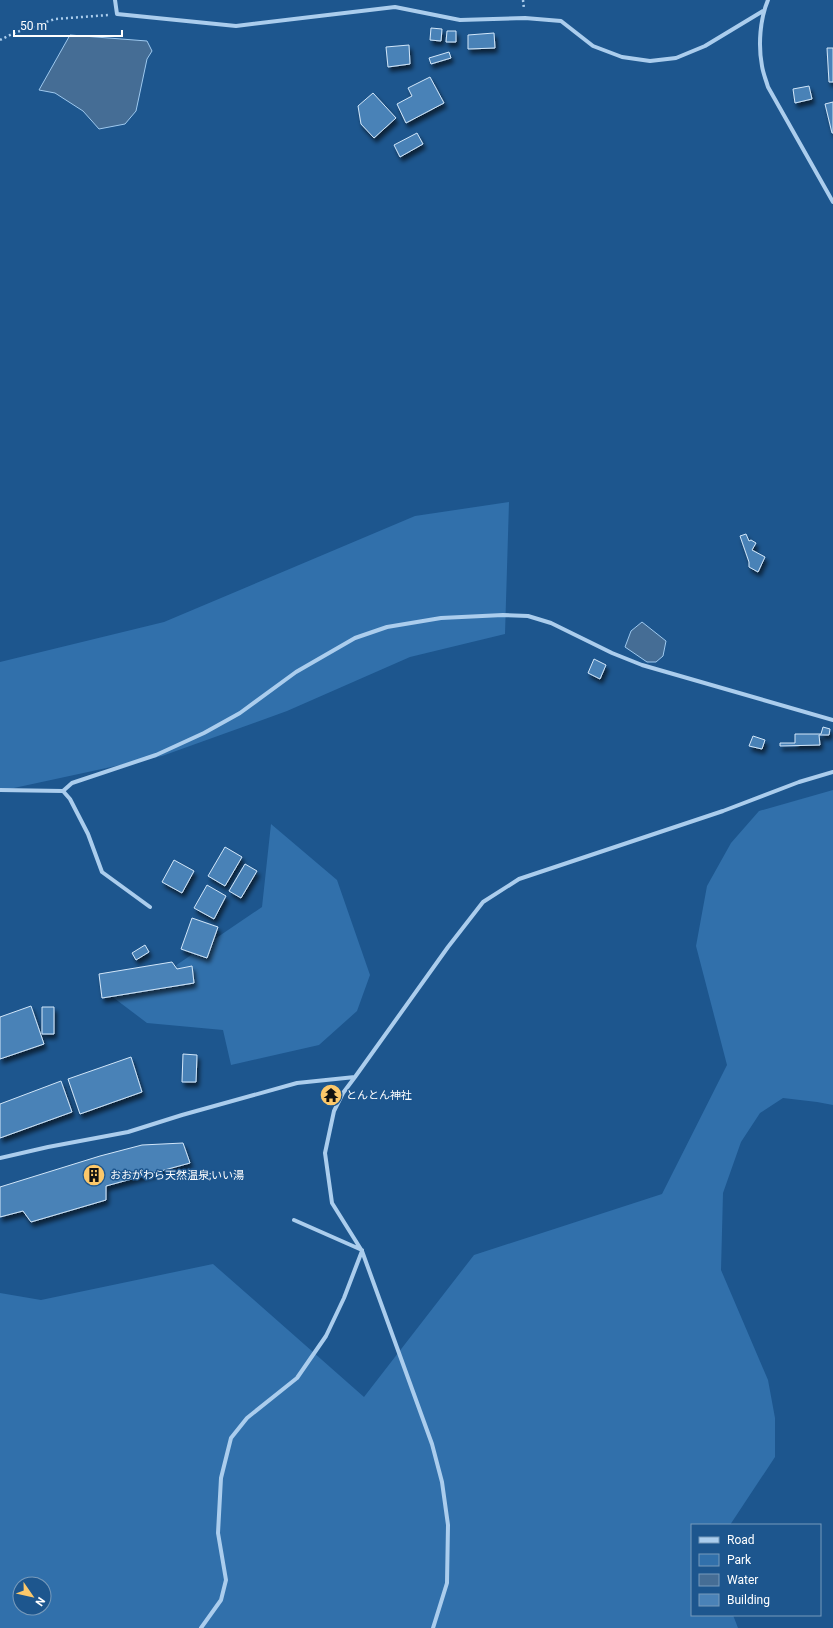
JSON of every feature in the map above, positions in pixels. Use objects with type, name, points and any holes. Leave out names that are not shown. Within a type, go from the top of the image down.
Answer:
[{"type":"street","points":[[115,0],[117,14],[236,26],[395,7],[460,20],[525,18],[561,21],[593,46],[622,58],[650,61],[676,58],[705,46],[763,11]]},
{"type":"street","points":[[768,0],[763,11],[761,39],[762,66],[768,87],[833,202]]},
{"type":"street","points":[[0,790],[64,791],[72,783],[156,755],[204,733],[240,713],[296,672],[355,638],[387,627],[441,618],[503,615],[528,616],[551,623],[612,653],[642,664],[833,720]]},
{"type":"street","points":[[433,1628],[448,1583],[448,1525],[442,1482],[432,1444],[362,1250],[332,1203],[325,1153],[334,1111],[343,1094],[355,1077],[448,947],[483,902],[526,876],[723,811],[799,782],[833,772]]},
{"type":"street","points":[[64,791],[70,799],[88,834],[102,872],[150,907]]},
{"type":"street","points":[[0,1158],[48,1147],[128,1132],[182,1115],[297,1083],[355,1077]]},
{"type":"street","points":[[294,1220],[362,1250]]},
{"type":"street","points":[[201,1628],[221,1600],[226,1580],[218,1533],[221,1478],[231,1438],[247,1418],[297,1378],[326,1336],[344,1298],[362,1250]]},
{"type":"path","points":[[0,40],[14,33],[56,19],[117,14]]},
{"type":"green space","points":[[509,502],[505,634],[410,657],[287,711],[162,756],[0,791],[0,662],[164,622],[415,516]]},
{"type":"green space","points":[[833,790],[833,1105],[783,1098],[760,1113],[741,1142],[723,1193],[721,1270],[768,1380],[775,1418],[775,1457],[731,1524],[691,1524],[691,1616],[733,1616],[738,1628],[0,1628],[0,1293],[41,1300],[213,1264],[364,1397],[474,1255],[662,1194],[727,1065],[696,946],[707,886],[731,843],[759,811]]},
{"type":"green space","points":[[271,824],[337,880],[370,975],[357,1011],[319,1045],[231,1065],[223,1030],[147,1023],[110,995],[150,983],[262,907]]},
{"type":"water","points":[[70,35],[147,41],[152,51],[147,59],[136,111],[125,124],[99,129],[83,111],[55,93],[39,90]]},
{"type":"water","points":[[642,622],[666,641],[663,656],[656,662],[647,662],[625,647],[631,631]]},
{"type":"building","points":[[431,28],[442,29],[441,41],[430,40]]},
{"type":"building","points":[[447,31],[456,31],[456,42],[446,42]]},
{"type":"building","points":[[494,33],[495,48],[468,49],[468,35]]},
{"type":"building","points":[[409,45],[410,64],[388,67],[386,47]]},
{"type":"building","points":[[827,48],[833,48],[833,82],[829,82]]},
{"type":"building","points":[[449,52],[451,58],[431,64],[429,58]]},
{"type":"building","points":[[430,77],[444,103],[406,123],[397,104],[412,96],[408,88]]},
{"type":"building","points":[[809,86],[812,99],[795,103],[793,89]]},
{"type":"building","points":[[373,93],[396,118],[374,138],[361,124],[358,106]]},
{"type":"building","points":[[833,102],[833,133],[832,133],[825,104]]},
{"type":"building","points":[[417,133],[423,144],[400,157],[394,145]]},
{"type":"building","points":[[746,534],[749,541],[751,540],[756,543],[752,550],[765,557],[758,572],[749,567],[749,562],[740,536]]},
{"type":"building","points":[[594,659],[606,665],[600,679],[588,673]]},
{"type":"building","points":[[823,727],[830,729],[829,735],[819,735],[820,745],[780,746],[780,743],[795,743],[795,734],[821,734]]},
{"type":"building","points":[[753,736],[765,740],[762,749],[749,746]]},
{"type":"building","points":[[225,847],[242,857],[225,886],[208,876]]},
{"type":"building","points":[[174,860],[194,871],[182,893],[162,882]]},
{"type":"building","points":[[245,864],[257,871],[241,898],[229,891]]},
{"type":"building","points":[[207,885],[226,896],[214,919],[194,908]]},
{"type":"building","points":[[192,918],[218,927],[207,958],[181,949]]},
{"type":"building","points":[[145,945],[149,952],[136,960],[132,953]]},
{"type":"building","points":[[172,962],[177,969],[192,966],[194,983],[102,998],[99,974]]},
{"type":"building","points":[[31,1006],[44,1044],[0,1059],[0,1017]]},
{"type":"building","points":[[42,1007],[54,1007],[54,1034],[42,1034]]},
{"type":"building","points":[[183,1054],[197,1055],[196,1082],[182,1082]]},
{"type":"building","points":[[131,1057],[142,1092],[80,1114],[68,1079]]},
{"type":"building","points":[[61,1081],[72,1112],[0,1138],[0,1104]]},
{"type":"building","name":"おおがわら天然温泉;いい湯","points":[[183,1143],[190,1163],[106,1186],[106,1200],[31,1222],[23,1211],[0,1217],[0,1187],[100,1156],[142,1145]]},
{"type":"place","name":"とんとん神社","points":[[331,1095]]},
{"type":"place","name":"おおがわら天然温泉;いい湯","points":[[94,1175]]}]
